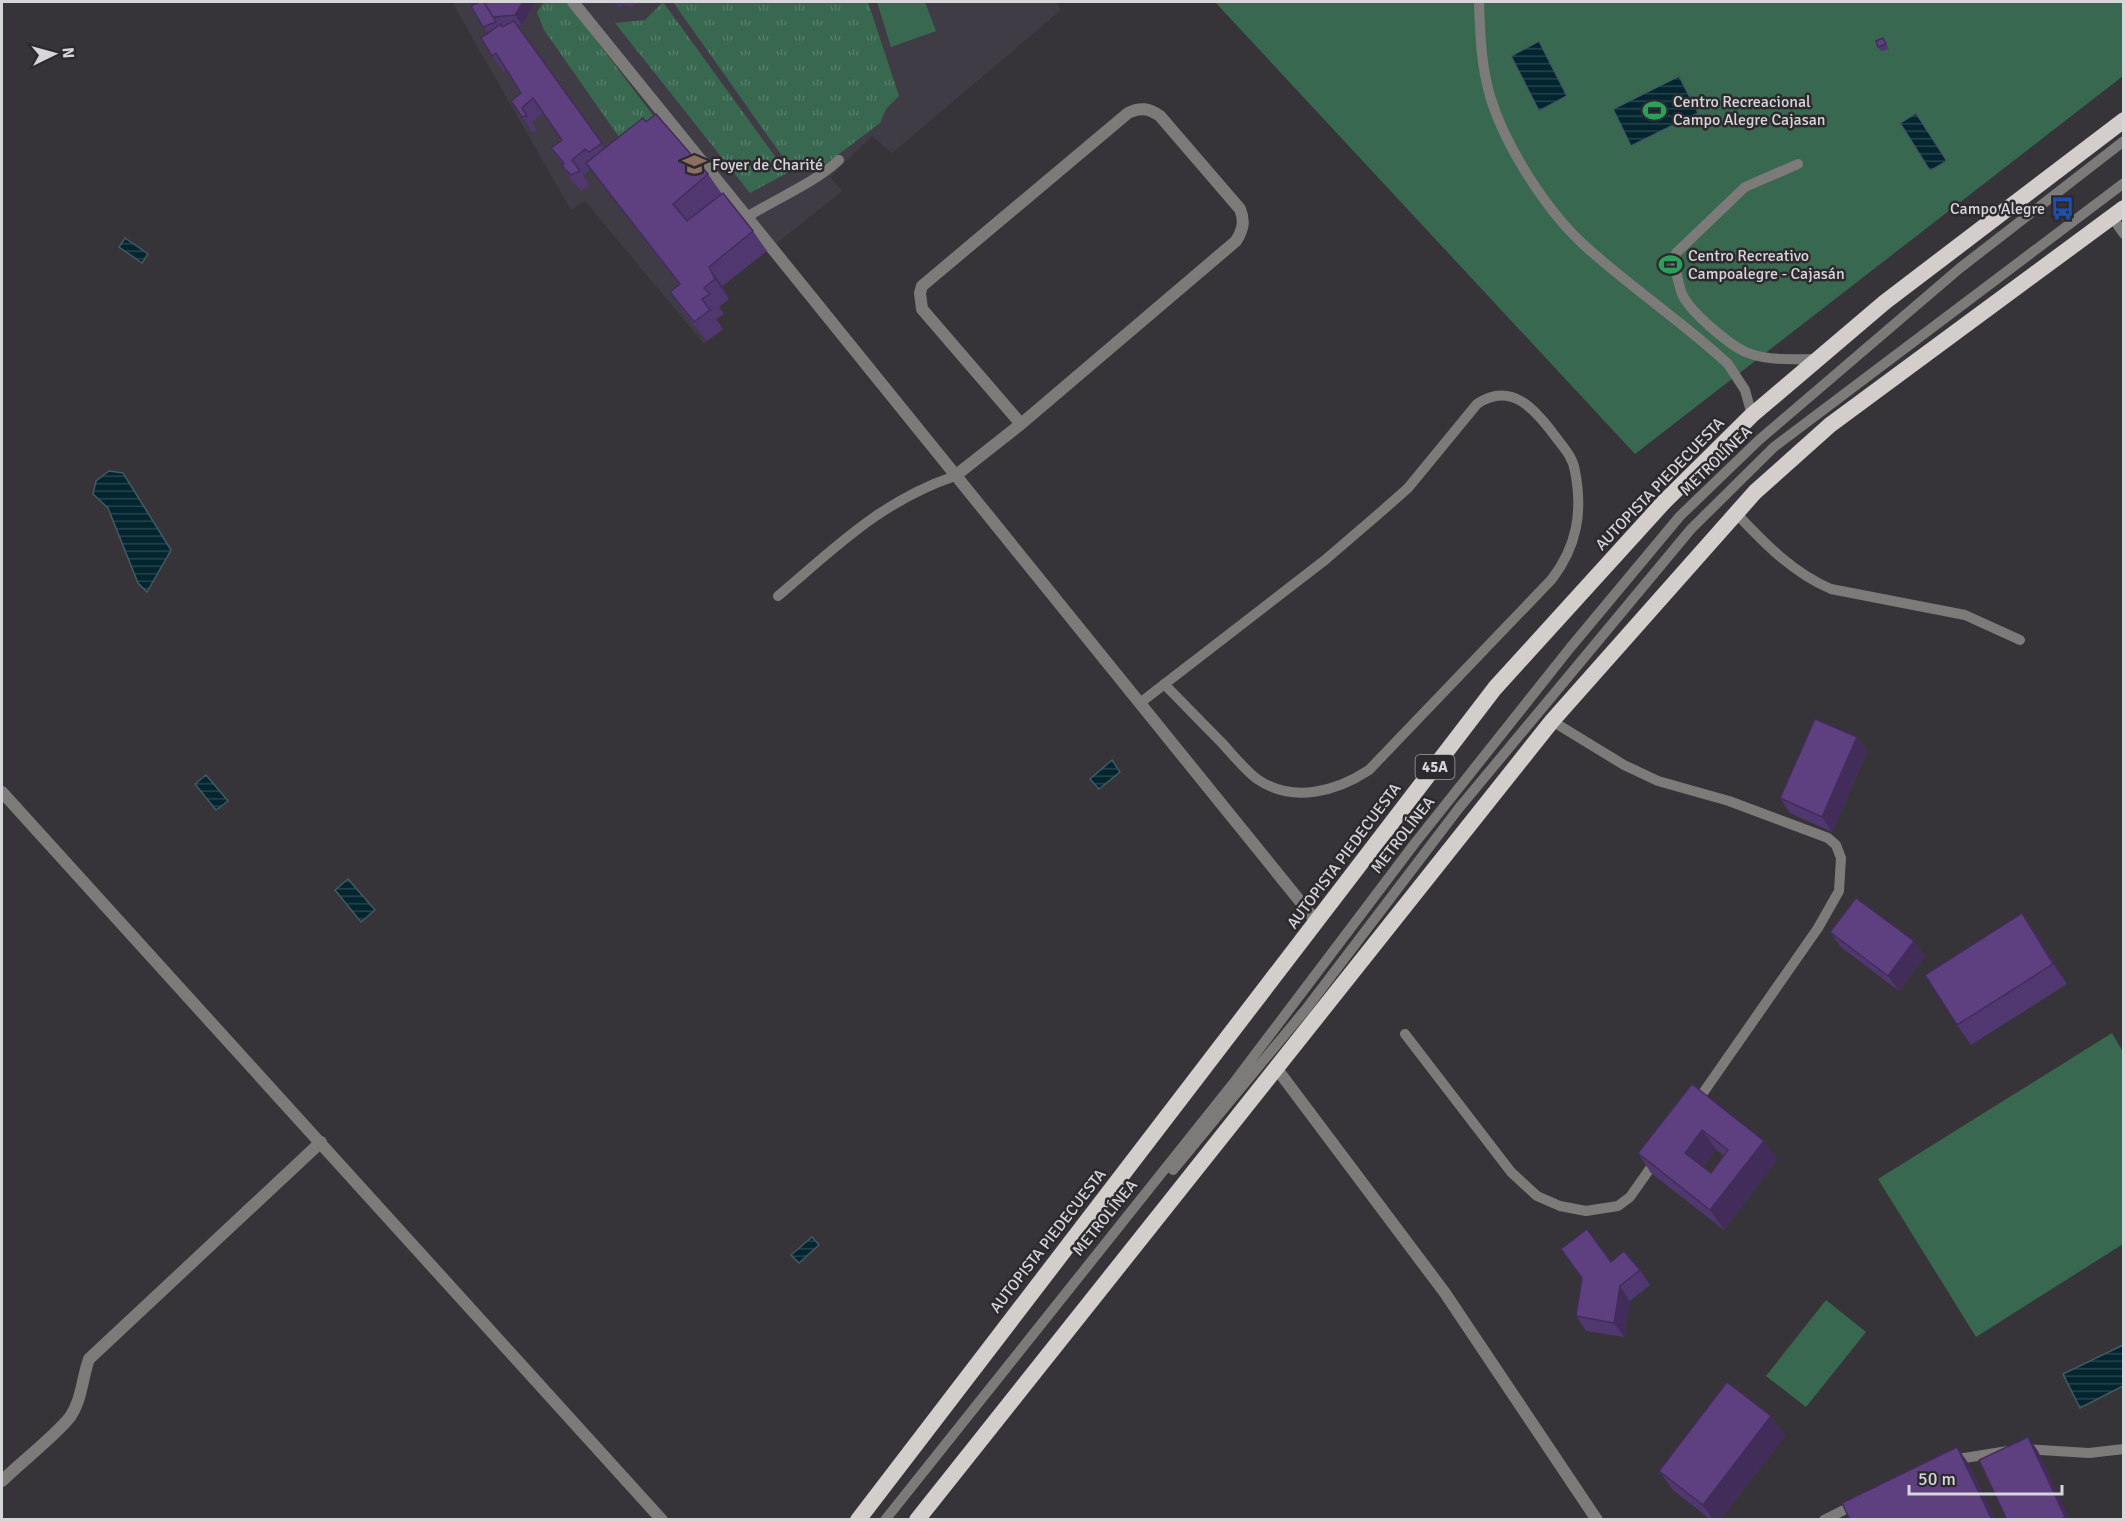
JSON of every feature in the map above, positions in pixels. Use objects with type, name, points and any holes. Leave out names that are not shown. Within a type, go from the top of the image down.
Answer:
[{"type":"highway","name":"AUTOPISTA PIEDECUESTA","points":[[858,1520],[1495,688],[1664,502],[1752,415],[1885,302],[2124,120]]},
{"type":"highway","points":[[917,1520],[1552,721],[1736,513],[1830,425],[2118,212]]},
{"type":"street","points":[[573,2],[1316,921]]},
{"type":"street","points":[[955,476],[1021,424],[1236,241],[1241,233],[1243,217],[1240,209],[1160,116],[1148,109],[1128,113],[922,286],[920,293],[922,309],[1021,424]]},
{"type":"street","points":[[2,792],[662,1520]]},
{"type":"street","points":[[1278,1068],[1445,1293],[1597,1520]]},
{"type":"street","points":[[2,1481],[70,1416],[81,1394],[89,1359],[321,1142]]},
{"type":"lane","points":[[1479,2],[1480,49],[1490,97],[1509,141],[1544,198],[1584,245],[1728,364],[1745,390],[1752,415]]},
{"type":"lane","name":"METROLÍNEA","points":[[885,1520],[1235,1081],[1429,824],[1570,648],[1680,516],[1759,440],[1960,268],[2124,141]]},
{"type":"lane","points":[[747,217],[823,174],[838,160]]},
{"type":"lane","points":[[1798,164],[1745,187],[1676,253],[1675,275],[1688,303],[1726,340],[1743,352],[1773,359],[1816,359]]},
{"type":"lane","name":"METROLÍNEA","points":[[894,1520],[1104,1252],[1306,1009],[1459,808],[1691,529],[1774,447],[2124,183]]},
{"type":"lane","points":[[2118,212],[2124,234]]},
{"type":"lane","points":[[1140,703],[1164,684],[1325,560],[1399,496],[1477,404],[1489,396],[1518,399],[1537,412],[1571,459],[1579,506],[1577,528],[1566,561],[1552,579],[1377,761],[1347,784],[1328,791],[1285,791],[1258,780],[1164,684]]},
{"type":"lane","points":[[778,596],[872,516],[899,498],[955,476]]},
{"type":"lane","points":[[1736,513],[1760,539],[1816,582],[1831,589],[1965,615],[2020,640]]},
{"type":"lane","points":[[1552,721],[1624,765],[1658,781],[1729,801],[1828,838],[1836,845],[1841,858],[1839,891],[1818,928],[1690,1111]]},
{"type":"lane","points":[[1405,1034],[1511,1172],[1537,1196],[1560,1206],[1586,1211],[1618,1206],[1630,1197],[1664,1149]]},
{"type":"lane","points":[[1936,1464],[1970,1456],[2026,1449],[2089,1453],[2124,1449]]},
{"type":"lane","points":[[1824,1520],[1868,1498]]},
{"type":"shaded area","name":"Foyer de Charité","points":[[452,2],[1056,2],[1061,10],[892,153],[872,136],[830,177],[842,191],[723,286],[729,299],[718,308],[724,314],[716,319],[723,329],[704,344],[585,201],[571,210]]},
{"type":"green space","points":[[544,2],[567,2],[668,135],[633,157],[544,30],[537,12]]},
{"type":"green space","points":[[663,2],[787,173],[750,193],[615,23],[645,20]]},
{"type":"green space","points":[[673,2],[868,2],[899,96],[886,109],[880,123],[819,169],[792,170]]},
{"type":"green space","points":[[877,2],[925,2],[936,31],[891,47]]},
{"type":"green space","name":"Centro Recreativo Campoalegre - Cajasán","points":[[1215,2],[2123,2],[2123,76],[1635,454]]},
{"type":"green space","points":[[2112,1033],[2123,1052],[2123,1244],[1976,1337],[1878,1179]]},
{"type":"green space","points":[[1826,1300],[1866,1332],[1806,1407],[1766,1376]]},
{"type":"water","points":[[1539,41],[1567,96],[1539,111],[1511,56]]},
{"type":"water","name":"Centro Recreacional Campo Alegre Cajasan","points":[[1679,76],[1698,113],[1631,146],[1613,109]]},
{"type":"water","points":[[1916,113],[1947,161],[1930,171],[1900,123]]},
{"type":"water","points":[[125,238],[148,254],[142,263],[119,247]]},
{"type":"water","points":[[109,471],[123,473],[171,550],[147,592],[138,583],[108,508],[93,494],[96,481]]},
{"type":"water","points":[[1112,760],[1120,772],[1099,789],[1090,779]]},
{"type":"water","points":[[206,775],[228,801],[216,810],[195,784]]},
{"type":"water","points":[[348,879],[375,910],[361,922],[335,890]]},
{"type":"water","points":[[812,1237],[819,1245],[799,1263],[791,1255]]},
{"type":"water","points":[[2123,1345],[2123,1386],[2080,1408],[2063,1374]]},
{"type":"building","points":[[484,2],[496,22],[483,27],[471,6]]},
{"type":"building","points":[[484,2],[523,2],[515,15],[493,17]]},
{"type":"building","points":[[514,21],[602,143],[589,152],[585,149],[572,160],[580,171],[571,175],[562,166],[564,163],[551,148],[562,140],[533,98],[522,108],[527,116],[522,117],[511,101],[521,93],[496,53],[492,56],[481,38],[501,24],[502,27]]},
{"type":"building","points":[[1883,38],[1886,44],[1878,47],[1876,41]]},
{"type":"building","points":[[656,114],[708,174],[673,204],[687,221],[723,193],[753,231],[709,267],[715,279],[704,288],[710,294],[702,299],[710,310],[694,322],[670,292],[680,284],[586,163],[643,118],[646,122]]},
{"type":"building","points":[[1815,719],[1857,737],[1822,817],[1780,798]]},
{"type":"building","points":[[1856,898],[1914,941],[1888,976],[1830,932]]},
{"type":"building","points":[[2022,913],[2053,964],[1957,1025],[1925,975]]},
{"type":"building","points":[[1692,1084],[1764,1141],[1710,1210],[1638,1153]],"holes":[[[1702,1130],[1728,1150],[1711,1173],[1685,1153]]]},
{"type":"building","points":[[1587,1229],[1611,1262],[1624,1251],[1640,1270],[1620,1286],[1614,1323],[1576,1316],[1582,1278],[1561,1249]]},
{"type":"building","points":[[1727,1382],[1771,1416],[1703,1505],[1659,1471]]},
{"type":"building","points":[[2028,1437],[2065,1517],[2060,1520],[2007,1520],[1979,1460]]},
{"type":"building","points":[[1957,1447],[1992,1520],[1850,1520],[1842,1503]]},
{"type":"place","name":"Centro Recreacional Campo Alegre Cajasan","points":[[1655,111]]},
{"type":"place","name":"Foyer de Charité","points":[[694,165]]},
{"type":"place","name":"Campo Alegre","points":[[2063,209]]},
{"type":"place","name":"Centro Recreativo Campoalegre - Cajasán","points":[[1670,265]]}]
